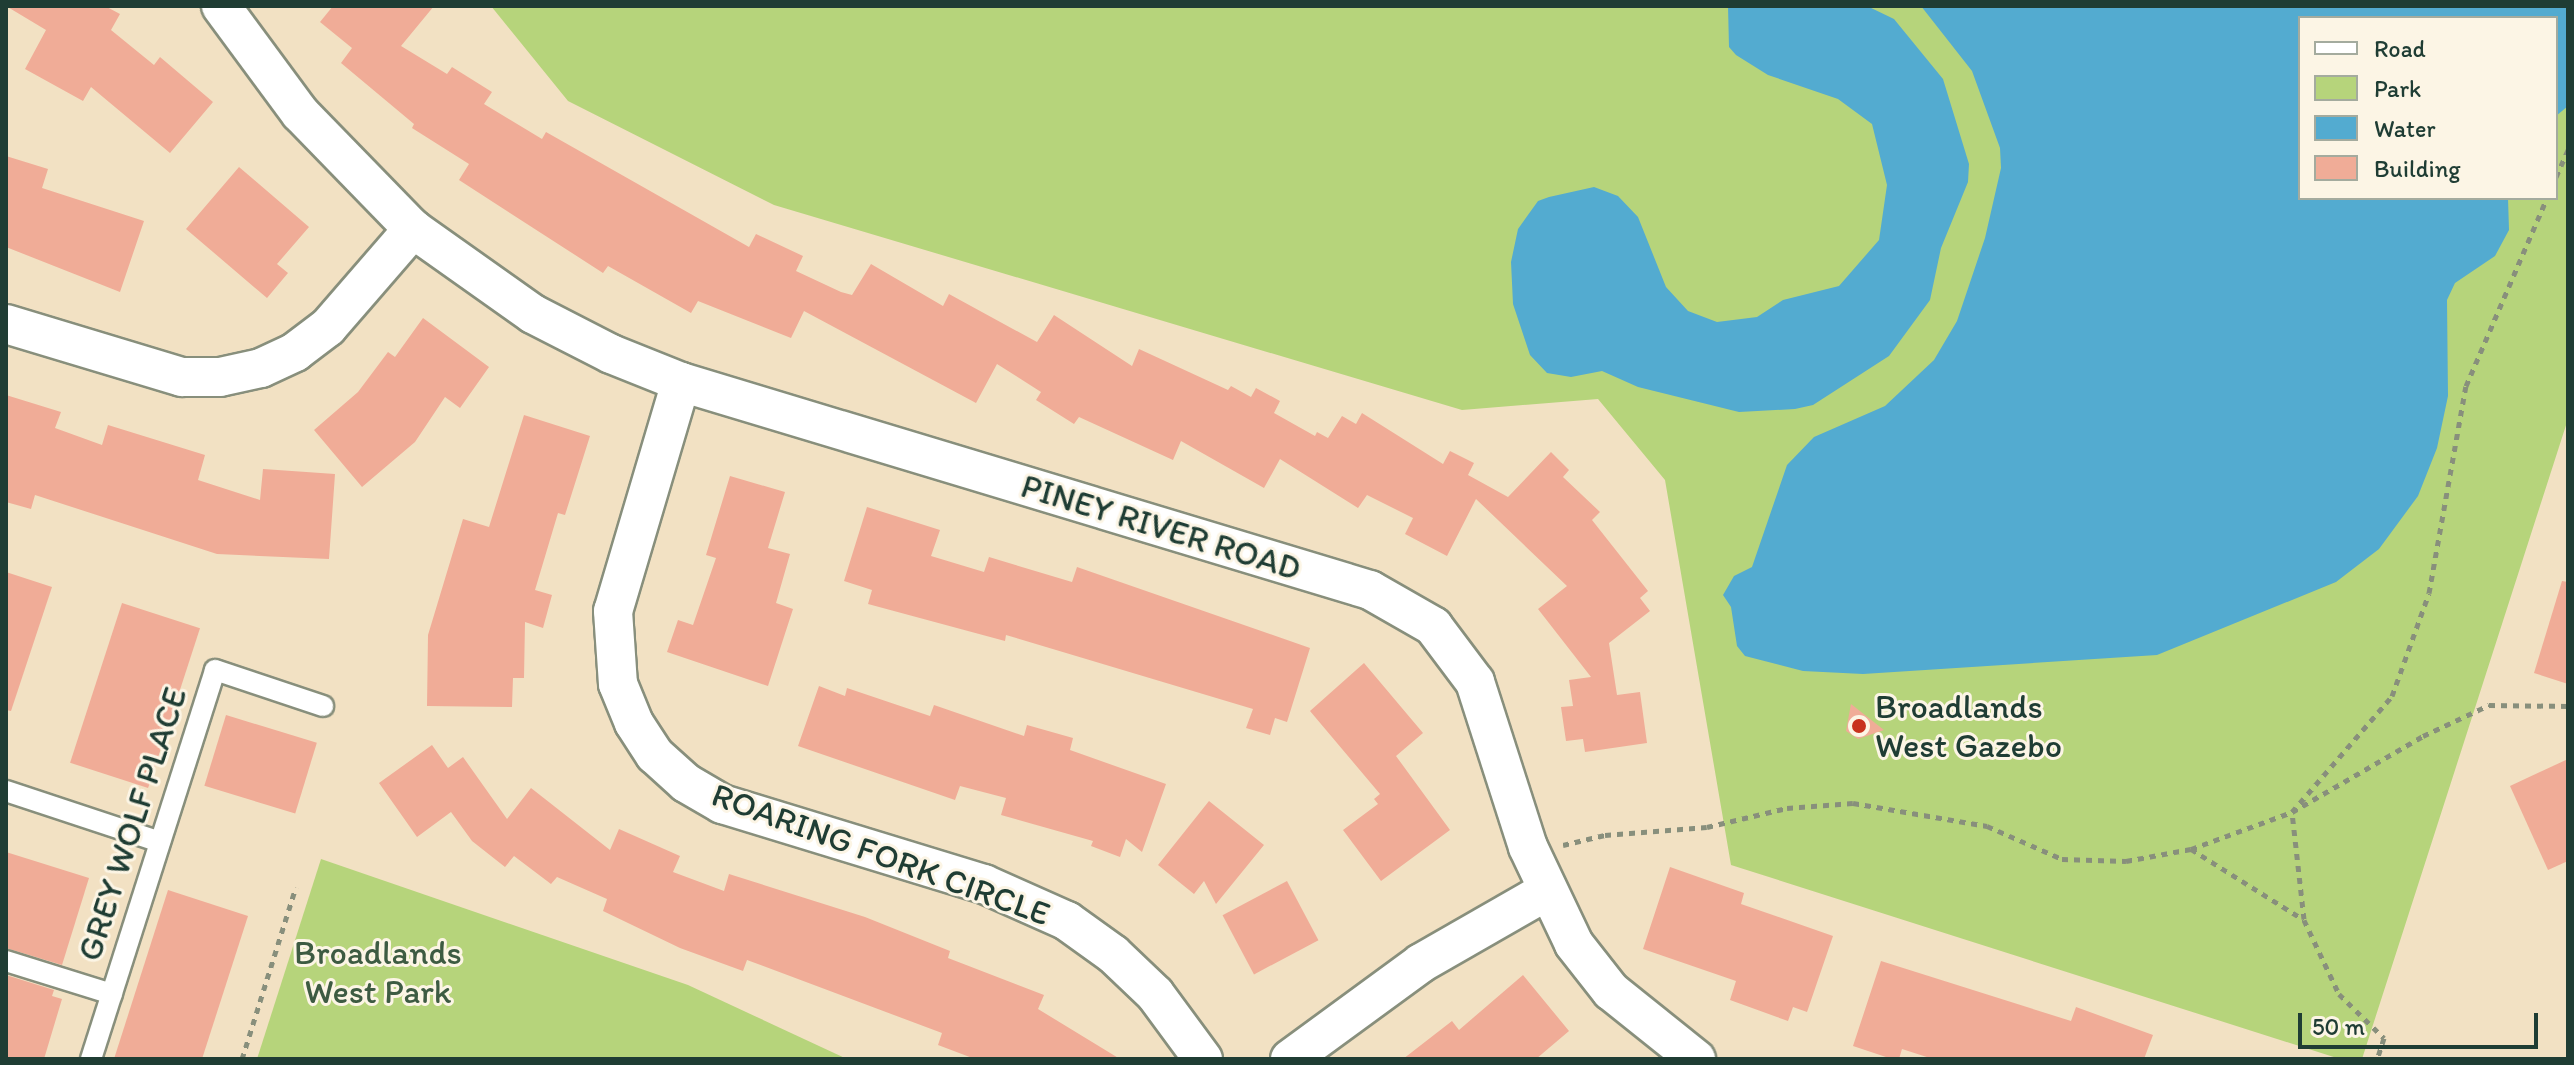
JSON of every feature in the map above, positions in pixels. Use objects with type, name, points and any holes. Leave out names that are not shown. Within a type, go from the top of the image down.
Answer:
[{"type":"street","name":"PINEY RIVER ROAD","points":[[221,6],[300,113],[413,229],[533,314],[681,382],[1402,604],[1433,626],[1475,682],[1539,876],[1574,944],[1611,991],[1696,1059]]},
{"type":"street","points":[[6,324],[182,377],[220,377],[261,368],[295,352],[328,327],[413,229]]},
{"type":"street","name":"ROARING FORK CIRCLE","points":[[681,382],[613,611],[612,649],[620,719],[686,783],[722,804],[995,888],[1067,921],[1113,954],[1155,994],[1203,1059]]},
{"type":"street","points":[[1290,1059],[1539,876]]},
{"type":"lane","name":"GREY WOLF PLACE","points":[[91,1059],[215,670],[323,706]]},
{"type":"lane","points":[[6,791],[160,842]]},
{"type":"lane","points":[[6,961],[112,994]]},
{"type":"path","points":[[2558,172],[2568,150]]},
{"type":"path","points":[[2377,1059],[2384,1038],[2339,994],[2304,920],[2292,812],[2392,696],[2429,593],[2466,386],[2546,200]]},
{"type":"path","points":[[1539,876],[1571,841],[1707,827],[1787,808],[1853,803],[1987,826],[2062,859],[2126,861],[2191,849],[2292,812],[2423,736],[2489,705],[2568,706]]},
{"type":"path","points":[[2191,849],[2304,920]]},
{"type":"path","points":[[242,1059],[296,887]]},
{"type":"green space","points":[[491,6],[2568,6],[2568,419],[2362,1059],[2340,1059],[1731,865],[1665,480],[1598,399],[1462,410],[774,205],[568,101]]},
{"type":"green space","name":"Broadlands West Park","points":[[321,859],[688,985],[847,1059],[257,1059]]},
{"type":"water","points":[[1728,6],[1867,6],[1894,19],[1943,79],[1969,164],[1968,182],[1941,248],[1930,300],[1889,356],[1813,405],[1795,409],[1739,412],[1638,387],[1602,371],[1571,377],[1547,373],[1530,355],[1513,304],[1511,262],[1518,229],[1538,201],[1594,187],[1618,196],[1638,217],[1666,287],[1688,311],[1717,322],[1757,317],[1783,300],[1839,286],[1879,240],[1887,185],[1872,124],[1838,99],[1768,75],[1736,55],[1729,47]]},
{"type":"water","points":[[1921,6],[2568,6],[2568,106],[2558,114],[2558,16],[2298,16],[2298,200],[2508,200],[2509,230],[2495,256],[2455,283],[2447,300],[2448,396],[2437,448],[2418,496],[2379,549],[2336,582],[2157,655],[1863,674],[1803,671],[1745,656],[1737,646],[1731,607],[1723,595],[1734,576],[1752,567],[1787,465],[1814,437],[1885,406],[1934,360],[1957,321],[1985,238],[2001,168],[2000,148],[1972,71]]},
{"type":"building","points":[[6,6],[105,6],[120,14],[111,30],[154,65],[160,57],[213,102],[170,153],[91,87],[83,101],[25,69],[46,30]]},
{"type":"building","points":[[333,6],[434,6],[401,46],[447,74],[452,67],[492,92],[484,104],[542,139],[546,132],[749,247],[756,234],[803,256],[796,271],[841,292],[852,295],[871,264],[943,306],[949,294],[1037,342],[1054,315],[1132,366],[1139,349],[1228,390],[1231,386],[1251,397],[1256,388],[1280,401],[1274,413],[1315,436],[1317,432],[1328,438],[1342,416],[1356,424],[1362,413],[1443,464],[1450,451],[1474,463],[1468,475],[1508,497],[1551,452],[1569,470],[1563,477],[1600,512],[1592,520],[1648,591],[1640,598],[1650,611],[1609,643],[1617,695],[1640,692],[1647,743],[1585,752],[1583,739],[1566,741],[1561,707],[1573,706],[1569,680],[1591,677],[1538,609],[1567,586],[1476,499],[1447,556],[1405,534],[1413,518],[1367,495],[1358,508],[1280,459],[1264,488],[1181,441],[1173,460],[1079,417],[1074,424],[1036,400],[1041,392],[997,364],[976,403],[804,311],[791,338],[698,301],[691,313],[608,266],[603,273],[459,180],[469,164],[412,128],[414,124],[341,63],[352,48],[320,22]]},
{"type":"building","points":[[6,156],[48,169],[42,188],[144,221],[120,292],[6,247]]},
{"type":"building","points":[[239,167],[309,227],[277,264],[288,273],[267,298],[186,229]]},
{"type":"building","points":[[423,318],[489,367],[460,408],[445,397],[415,442],[362,487],[314,430],[358,392],[388,352],[395,357]]},
{"type":"building","points":[[6,395],[61,412],[55,428],[102,445],[108,425],[205,455],[198,480],[260,500],[263,469],[335,474],[329,559],[217,554],[35,495],[31,509],[6,502]]},
{"type":"building","points":[[524,415],[590,436],[565,515],[558,513],[535,590],[552,595],[543,628],[525,622],[524,678],[513,678],[512,707],[427,706],[428,635],[463,519],[489,527]]},
{"type":"building","points":[[730,476],[785,492],[768,548],[790,554],[776,603],[793,609],[768,686],[667,652],[678,620],[693,625],[716,558],[706,555]]},
{"type":"building","points":[[867,507],[940,530],[931,556],[984,572],[989,557],[1072,582],[1077,567],[1310,648],[1287,722],[1275,718],[1270,735],[1246,728],[1253,709],[1006,635],[1005,641],[868,604],[872,590],[844,581]]},
{"type":"building","points":[[6,572],[52,587],[11,711],[6,710]]},
{"type":"building","points":[[2562,581],[2568,582],[2568,684],[2534,673]]},
{"type":"building","points":[[122,603],[200,628],[148,788],[70,763]]},
{"type":"building","points":[[1364,663],[1423,733],[1396,756],[1450,830],[1381,881],[1343,830],[1378,804],[1374,799],[1380,794],[1310,711]]},
{"type":"building","points":[[819,686],[845,696],[847,688],[930,716],[934,705],[1024,736],[1027,725],[1073,738],[1070,750],[1166,784],[1142,852],[1126,839],[1120,857],[1091,846],[1093,841],[1001,815],[1006,798],[960,786],[955,800],[798,746]]},
{"type":"building","name":"Broadlands West Gazebo","points":[[1851,704],[1884,730],[1858,739],[1846,731]]},
{"type":"building","points":[[226,715],[317,743],[295,814],[204,786]]},
{"type":"building","points":[[432,745],[448,768],[463,757],[507,819],[531,788],[610,850],[619,829],[680,856],[673,872],[724,891],[729,874],[865,917],[950,951],[948,958],[1044,995],[1038,1009],[1120,1059],[975,1059],[938,1045],[942,1033],[747,960],[743,971],[680,948],[603,911],[607,899],[557,877],[551,884],[514,856],[505,867],[472,841],[451,812],[417,837],[379,783]]},
{"type":"building","points":[[2568,759],[2568,861],[2548,870],[2510,786]]},
{"type":"building","points":[[1209,801],[1264,845],[1216,904],[1204,881],[1194,894],[1158,865]]},
{"type":"building","points":[[6,852],[89,878],[62,965],[6,948]]},
{"type":"building","points":[[1670,867],[1744,893],[1741,904],[1833,936],[1807,1012],[1793,1007],[1788,1021],[1730,1000],[1736,981],[1643,949]]},
{"type":"building","points":[[1287,881],[1318,940],[1254,974],[1223,915]]},
{"type":"building","points":[[168,890],[248,916],[202,1059],[114,1059]]},
{"type":"building","points":[[1881,961],[2071,1021],[2076,1007],[2153,1035],[2144,1059],[1933,1059],[1902,1049],[1899,1059],[1892,1059],[1853,1046]]},
{"type":"building","points":[[6,975],[54,990],[52,996],[62,999],[44,1059],[6,1059]]},
{"type":"building","points":[[1523,975],[1569,1031],[1536,1059],[1403,1059],[1452,1021],[1459,1030]]},
{"type":"place","name":"Broadlands West Gazebo","points":[[1859,726]]}]
